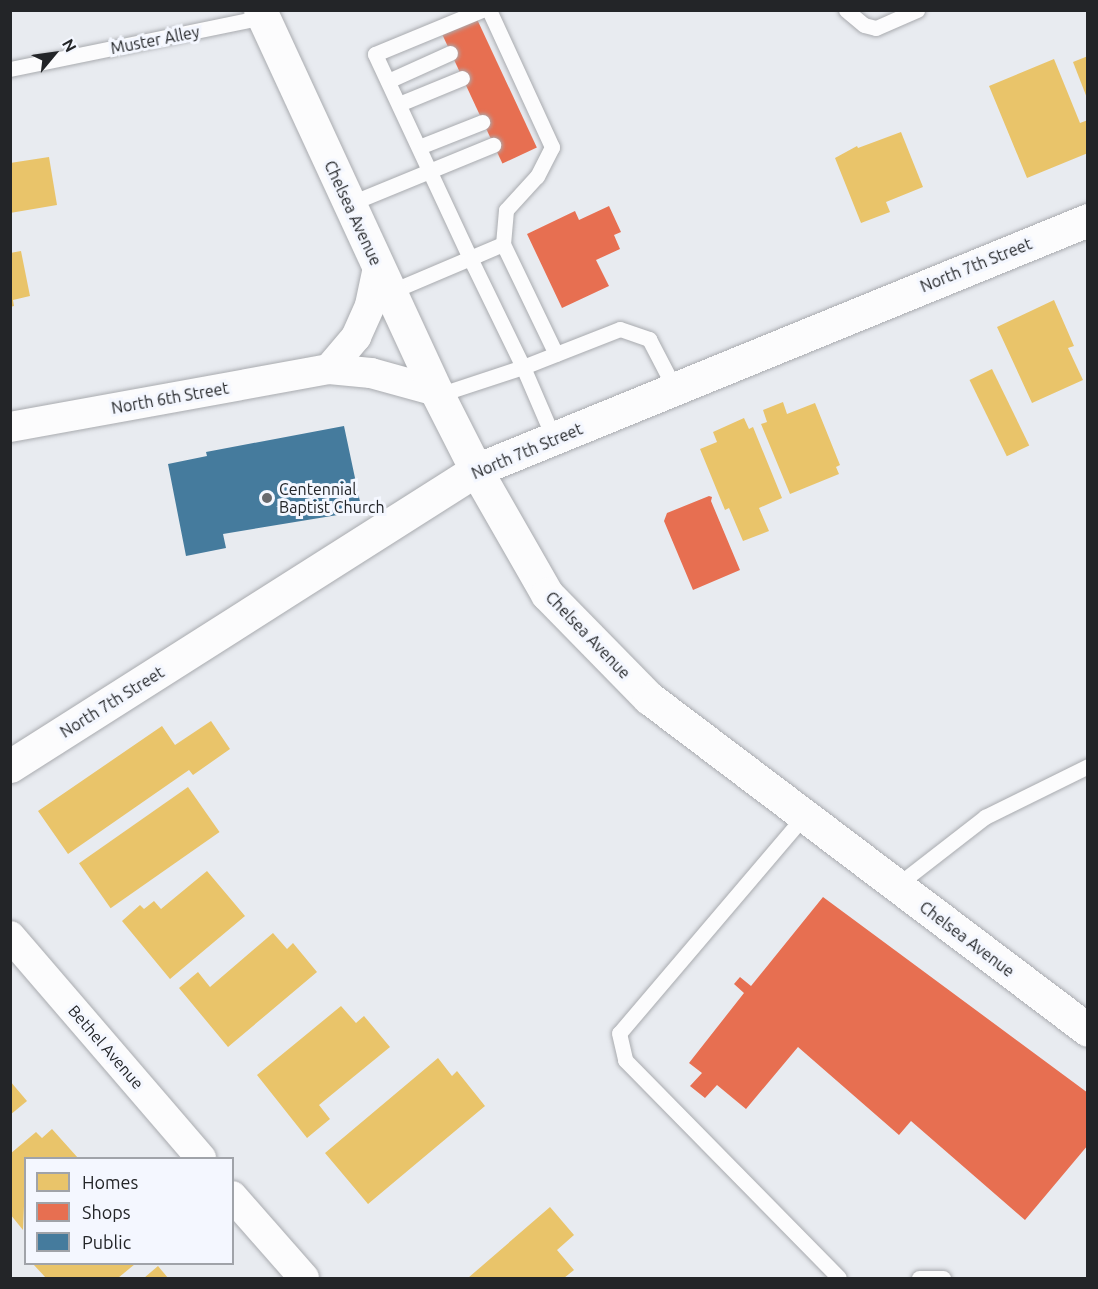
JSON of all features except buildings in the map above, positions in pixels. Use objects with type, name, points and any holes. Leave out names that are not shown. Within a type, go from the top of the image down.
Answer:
[{"type":"main road","name":"Chelsea Avenue","points":[[262,14],[437,393],[476,470],[547,594],[649,698],[1088,1030]]},
{"type":"main road","name":"North 7th Street","points":[[10,766],[476,470],[1088,220]]},
{"type":"street","points":[[329,369],[356,337],[384,279]]},
{"type":"street","name":"North 6th Street","points":[[10,427],[329,369],[371,373],[437,393]]},
{"type":"street","name":"Bethel Avenue","points":[[10,936],[200,1157]]},
{"type":"street","points":[[234,1198],[304,1278]]},
{"type":"lane","points":[[482,10],[375,54],[523,366],[554,439]]},
{"type":"lane","points":[[489,10],[492,35],[535,128],[552,147],[537,176],[506,210],[503,244],[556,354]]},
{"type":"lane","points":[[846,10],[864,25],[876,28],[917,10]]},
{"type":"lane","name":"Muster Alley","points":[[10,69],[262,14]]},
{"type":"lane","points":[[388,81],[450,53]]},
{"type":"lane","points":[[399,104],[462,78]]},
{"type":"lane","points":[[419,147],[482,122]]},
{"type":"lane","points":[[349,204],[429,169],[493,146]]},
{"type":"lane","points":[[384,279],[471,258],[503,244]]},
{"type":"lane","points":[[437,393],[523,366],[620,329],[650,339],[675,389]]},
{"type":"lane","points":[[896,886],[985,817],[1088,766]]},
{"type":"lane","points":[[804,816],[619,1033],[625,1060],[839,1278]]},
{"type":"lane","points":[[919,1278],[943,1278]]},
{"type":"place","name":"Centennial Baptist Church","points":[[267,498]]}]
